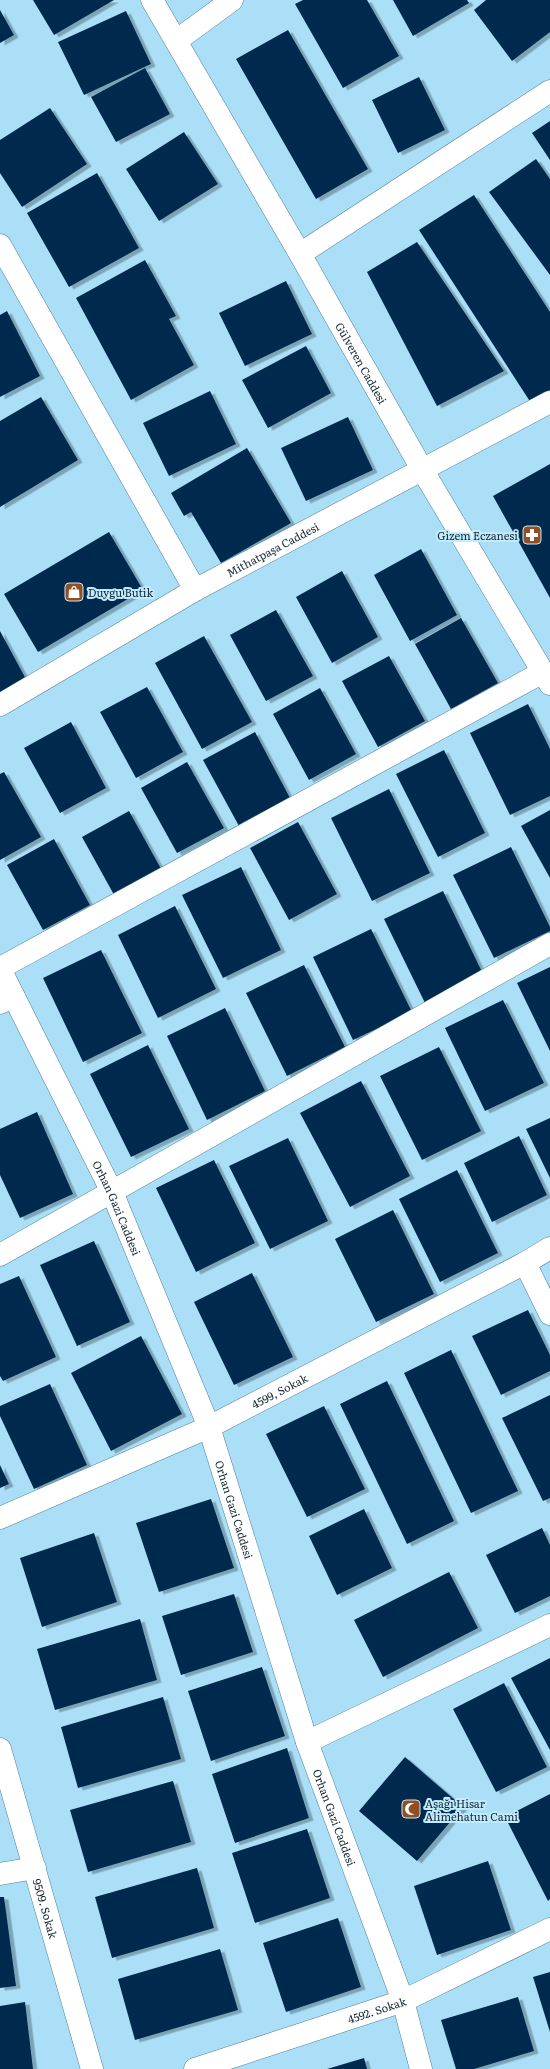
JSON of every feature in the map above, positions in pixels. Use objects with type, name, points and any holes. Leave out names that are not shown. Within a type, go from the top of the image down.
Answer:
[{"type":"street","name":"Gülveren Caddesi","points":[[152,0],[300,254],[423,471],[547,678]]},
{"type":"street","points":[[176,41],[232,0]]},
{"type":"street","points":[[300,254],[550,91]]},
{"type":"street","points":[[0,245],[196,590]]},
{"type":"street","name":"Mithatpaşa Caddesi","points":[[0,705],[196,590],[423,471],[550,402]]},
{"type":"street","points":[[0,968],[547,678]]},
{"type":"street","points":[[0,1255],[550,944]]},
{"type":"street","name":"Orhan Gazi Caddesi","points":[[0,968],[7,1000],[112,1192],[209,1427],[307,1742],[403,2001],[421,2069]]},
{"type":"street","name":"4599, Sokak","points":[[0,1518],[209,1427],[525,1263],[550,1248]]},
{"type":"street","points":[[525,1263],[550,1314]]},
{"type":"street","points":[[307,1742],[550,1625]]},
{"type":"street","name":"9509. Sokak","points":[[0,1749],[92,2069]]},
{"type":"street","points":[[0,1874],[35,1868]]},
{"type":"street","name":"4592. Sokak","points":[[194,2069],[403,2001],[550,1929]]},
{"type":"building","points":[[33,0],[114,0],[54,35]]},
{"type":"building","points":[[303,0],[367,0],[399,56],[343,88],[295,4]]},
{"type":"building","points":[[393,0],[467,0],[469,3],[413,36]]},
{"type":"building","points":[[486,0],[550,0],[550,32],[512,61],[474,10]]},
{"type":"building","points":[[0,10],[14,35],[0,43]]},
{"type":"building","points":[[126,11],[151,64],[84,95],[58,42]]},
{"type":"building","points":[[288,30],[368,169],[316,199],[236,59]]},
{"type":"building","points":[[145,68],[170,114],[116,142],[91,97]]},
{"type":"building","points":[[419,77],[445,130],[398,153],[372,100]]},
{"type":"building","points":[[50,108],[87,164],[22,207],[0,173],[0,140]]},
{"type":"building","points":[[550,121],[550,160],[532,133]]},
{"type":"building","points":[[184,132],[218,184],[159,221],[126,169]]},
{"type":"building","points":[[536,159],[550,179],[550,275],[489,192]]},
{"type":"building","points":[[97,173],[139,248],[69,287],[27,213]]},
{"type":"building","points":[[474,195],[550,312],[550,390],[531,403],[419,230]]},
{"type":"building","points":[[417,242],[504,371],[437,406],[367,272]]},
{"type":"building","points":[[145,260],[176,316],[169,319],[194,365],[131,400],[76,298]]},
{"type":"building","points":[[286,281],[312,334],[245,366],[219,313]]},
{"type":"building","points":[[7,311],[40,376],[0,397],[0,315]]},
{"type":"building","points":[[306,346],[331,393],[268,428],[242,380]]},
{"type":"building","points":[[210,391],[236,444],[169,476],[143,423]]},
{"type":"building","points":[[41,397],[78,460],[0,507],[0,421]]},
{"type":"building","points":[[348,417],[373,470],[306,501],[281,448]]},
{"type":"building","points":[[247,448],[291,523],[221,563],[191,512],[184,516],[171,493]]},
{"type":"building","points":[[550,464],[550,598],[493,496]]},
{"type":"building","name":"Duygu Butik","points":[[109,532],[143,590],[38,652],[4,594]]},
{"type":"building","points":[[421,549],[457,615],[410,641],[374,575]]},
{"type":"building","points":[[342,571],[378,637],[332,663],[296,597]]},
{"type":"building","points":[[276,610],[313,676],[266,701],[230,635]]},
{"type":"building","points":[[461,618],[498,683],[451,709],[415,644]]},
{"type":"building","points":[[0,631],[27,681],[0,696]]},
{"type":"building","points":[[204,636],[252,722],[202,749],[155,663]]},
{"type":"building","points":[[389,656],[425,721],[378,747],[342,681]]},
{"type":"building","points":[[147,687],[183,752],[136,778],[100,712]]},
{"type":"building","points":[[320,688],[356,754],[309,780],[273,714]]},
{"type":"building","points":[[528,704],[550,749],[550,796],[510,815],[470,733]]},
{"type":"building","points":[[71,722],[106,788],[60,813],[24,748]]},
{"type":"building","points":[[255,732],[290,798],[239,826],[203,760]]},
{"type":"building","points":[[444,750],[485,833],[438,857],[396,774]]},
{"type":"building","points":[[187,762],[224,828],[177,853],[141,788]]},
{"type":"building","points":[[4,772],[41,837],[0,860],[0,774]]},
{"type":"building","points":[[389,789],[430,873],[372,901],[331,818]]},
{"type":"building","points":[[550,810],[550,878],[521,826]]},
{"type":"building","points":[[129,811],[165,876],[118,902],[82,837]]},
{"type":"building","points":[[298,822],[337,894],[289,920],[250,848]]},
{"type":"building","points":[[54,839],[90,905],[43,930],[7,865]]},
{"type":"building","points":[[511,847],[550,927],[550,931],[494,958],[453,875]]},
{"type":"building","points":[[241,867],[281,950],[223,978],[182,895]]},
{"type":"building","points":[[443,891],[483,974],[425,1003],[384,919]]},
{"type":"building","points":[[175,906],[216,989],[158,1018],[118,935]]},
{"type":"building","points":[[371,929],[412,1012],[353,1040],[313,957]]},
{"type":"building","points":[[101,950],[142,1033],[83,1062],[43,978]]},
{"type":"building","points":[[304,965],[345,1047],[287,1076],[246,993]]},
{"type":"building","points":[[550,967],[550,1051],[517,983]]},
{"type":"building","points":[[503,1000],[544,1083],[485,1111],[445,1028]]},
{"type":"building","points":[[225,1008],[265,1091],[207,1120],[167,1036]]},
{"type":"building","points":[[148,1045],[189,1129],[131,1157],[90,1074]]},
{"type":"building","points":[[439,1047],[481,1131],[422,1160],[380,1076]]},
{"type":"building","points":[[361,1081],[410,1176],[350,1207],[300,1113]]},
{"type":"building","points":[[37,1112],[73,1194],[20,1218],[0,1175],[0,1129]]},
{"type":"building","points":[[550,1118],[550,1178],[526,1129]]},
{"type":"building","points":[[519,1136],[547,1195],[492,1222],[464,1163]]},
{"type":"building","points":[[288,1138],[328,1221],[270,1249],[229,1166]]},
{"type":"building","points":[[214,1160],[255,1243],[196,1272],[156,1188]]},
{"type":"building","points":[[457,1170],[498,1253],[440,1282],[399,1199]]},
{"type":"building","points":[[393,1210],[434,1294],[376,1322],[335,1239]]},
{"type":"building","points":[[94,1241],[130,1322],[77,1346],[40,1265]]},
{"type":"building","points":[[252,1273],[293,1357],[234,1385],[194,1302]]},
{"type":"building","points":[[19,1276],[56,1357],[3,1381],[0,1376],[0,1284]]},
{"type":"building","points":[[528,1310],[550,1355],[550,1371],[501,1395],[472,1336]]},
{"type":"building","points":[[141,1336],[182,1414],[111,1451],[71,1373]]},
{"type":"building","points":[[451,1350],[518,1491],[471,1513],[404,1373]]},
{"type":"building","points":[[387,1381],[454,1521],[407,1544],[340,1404]]},
{"type":"building","points":[[50,1384],[87,1465],[34,1489],[0,1416],[0,1406]]},
{"type":"building","points":[[550,1395],[550,1498],[543,1501],[502,1418]]},
{"type":"building","points":[[324,1406],[365,1489],[307,1517],[266,1434]]},
{"type":"building","points":[[0,1465],[9,1484],[0,1488]]},
{"type":"building","points":[[211,1499],[234,1568],[159,1592],[136,1523]]},
{"type":"building","points":[[364,1509],[392,1568],[337,1595],[309,1536]]},
{"type":"building","points":[[542,1528],[550,1545],[550,1596],[515,1613],[486,1555]]},
{"type":"building","points":[[94,1533],[117,1602],[42,1627],[20,1558]]},
{"type":"building","points":[[449,1572],[478,1628],[383,1677],[354,1620]]},
{"type":"building","points":[[234,1594],[253,1652],[181,1675],[162,1616]]},
{"type":"building","points":[[140,1619],[157,1680],[55,1710],[37,1649]]},
{"type":"building","points":[[550,1658],[550,1750],[511,1678]]},
{"type":"building","points":[[262,1667],[285,1736],[211,1761],[188,1691]]},
{"type":"building","points":[[504,1683],[547,1767],[496,1792],[453,1709]]},
{"type":"building","points":[[163,1697],[181,1759],[78,1788],[61,1727]]},
{"type":"building","points":[[287,1748],[309,1818],[235,1843],[212,1774]]},
{"type":"building","name":"Aşağı Hisar Alimehatun Cami","points":[[405,1757],[463,1807],[417,1861],[359,1811]]},
{"type":"building","points":[[173,1781],[191,1842],[88,1872],[70,1810]]},
{"type":"building","points":[[550,1794],[550,1899],[548,1901],[505,1817]]},
{"type":"building","points":[[307,1829],[330,1898],[255,1923],[232,1853]]},
{"type":"building","points":[[488,1861],[511,1930],[437,1955],[414,1886]]},
{"type":"building","points":[[197,1868],[214,1928],[112,1958],[95,1897]]},
{"type":"building","points":[[0,1897],[4,1897],[16,1986],[0,1988]]},
{"type":"building","points":[[338,1918],[361,1987],[286,2012],[263,1943]]},
{"type":"building","points":[[220,1949],[238,2010],[135,2040],[118,1979]]},
{"type":"building","points":[[550,1972],[550,2032],[533,1977]]},
{"type":"building","points":[[518,1997],[534,2051],[474,2069],[456,2069],[441,2020]]},
{"type":"building","points":[[25,2002],[33,2069],[0,2069],[0,2006]]},
{"type":"building","points":[[364,2058],[367,2069],[327,2069]]},
{"type":"place","name":"Gizem Eczanesi","points":[[532,535]]},
{"type":"place","name":"Duygu Butik","points":[[74,592]]},
{"type":"place","name":"Aşağı Hisar Alimehatun Cami","points":[[411,1809]]}]
